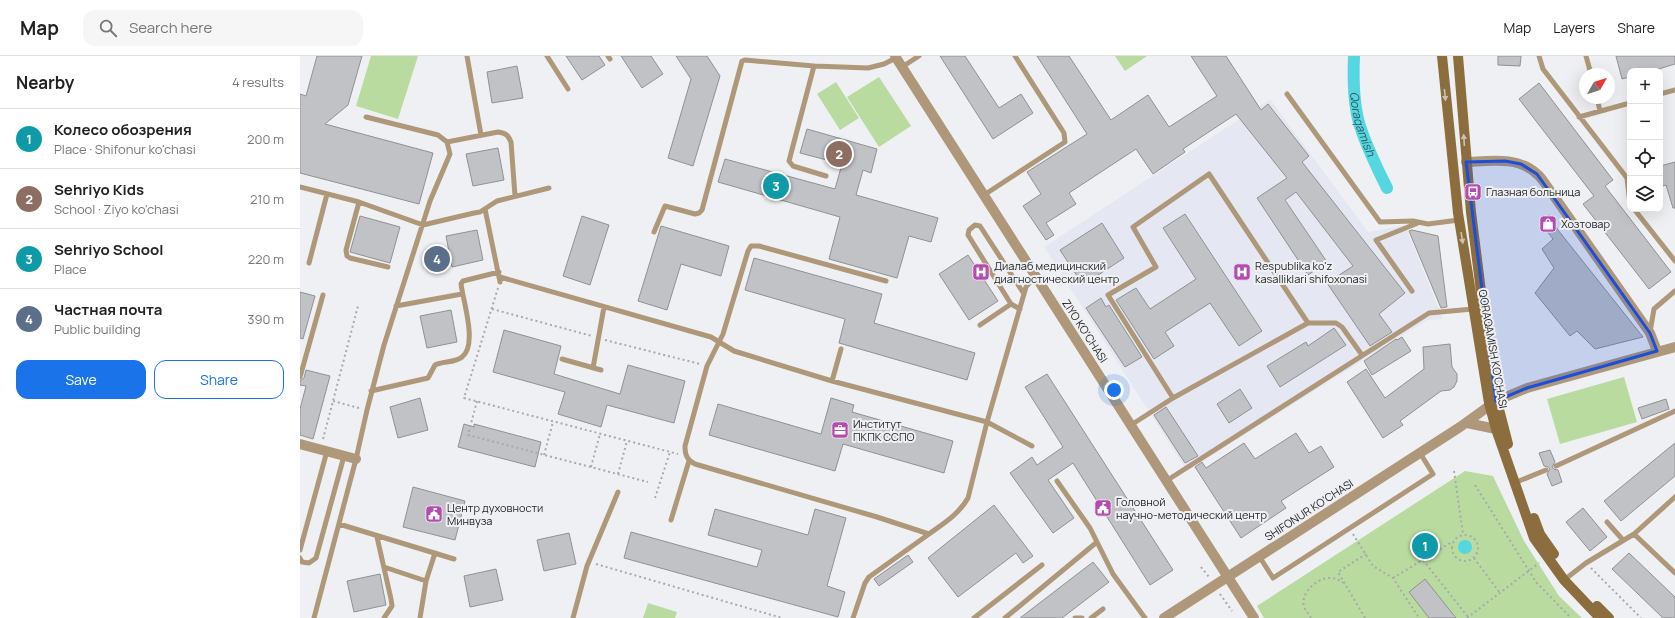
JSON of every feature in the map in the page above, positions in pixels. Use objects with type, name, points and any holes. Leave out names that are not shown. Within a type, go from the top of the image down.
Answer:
[{"type":"main road","name":"QORAQAMISH KO'CHASI","points":[[1442,56],[1459,220],[1473,309],[1492,403],[1506,438],[1517,482],[1534,538],[1600,618]]},
{"type":"main road","name":"QORAQAMISH KO'CHASI","points":[[1458,56],[1466,166],[1492,403],[1496,429],[1517,482]]},
{"type":"main road","name":"QORAQAMISH KO'CHASI","points":[[1567,578],[1609,618]]},
{"type":"street","name":"ZIYO KO'CHASI","points":[[895,57],[1254,618]]},
{"type":"street","points":[[1466,166],[1505,160],[1521,164],[1537,174],[1650,333],[1658,351]]},
{"type":"street","name":"SHIFONUR KO'CHASI","points":[[1169,617],[1259,556],[1467,423],[1492,403],[1527,388],[1675,347]]},
{"type":"street","points":[[1467,423],[1496,429],[1506,438]]},
{"type":"street","points":[[300,444],[356,459]]},
{"type":"lane","points":[[467,56],[481,135]]},
{"type":"lane","points":[[547,56],[568,89]]},
{"type":"lane","points":[[902,68],[919,56]]},
{"type":"lane","points":[[984,195],[1065,142],[1064,133],[1015,56]]},
{"type":"lane","points":[[1540,56],[1543,69],[1627,178]]},
{"type":"lane","points":[[1586,56],[1589,68]]},
{"type":"lane","points":[[654,232],[665,206],[695,214],[702,210],[742,61],[868,68],[884,64],[895,57]]},
{"type":"lane","points":[[814,66],[789,160],[793,166],[826,176]]},
{"type":"lane","points":[[1663,93],[1675,90]]},
{"type":"lane","points":[[1287,94],[1380,222],[1413,221],[1428,224],[1459,220]]},
{"type":"lane","points":[[1598,104],[1600,111]]},
{"type":"lane","points":[[1579,117],[1627,104]]},
{"type":"lane","points":[[314,618],[356,459],[371,391],[396,306],[430,202],[450,154],[447,142],[438,135],[366,117]]},
{"type":"lane","points":[[447,142],[504,132],[509,136],[511,142],[515,196]]},
{"type":"lane","points":[[1173,398],[1108,295],[1156,267],[1133,227],[1209,174],[1308,323]]},
{"type":"lane","points":[[300,187],[359,202],[423,225],[474,213],[485,209],[497,201],[549,188]]},
{"type":"lane","points":[[309,263],[327,194]]},
{"type":"lane","points":[[359,202],[346,250],[347,256],[388,267]]},
{"type":"lane","points":[[485,209],[500,280],[711,337],[734,351],[832,381],[987,422],[1032,446]]},
{"type":"lane","points":[[1636,212],[1675,261]]},
{"type":"lane","points":[[1412,291],[1376,240],[1419,223]]},
{"type":"lane","points":[[1020,309],[1011,304],[968,235],[969,230],[975,225],[980,226],[1024,294]]},
{"type":"lane","points":[[886,281],[759,246],[751,246],[748,251],[720,342],[711,356],[707,366],[685,446],[686,456],[689,461],[695,464],[877,517],[929,534]]},
{"type":"lane","points":[[371,391],[425,379],[430,376],[435,365],[463,357],[466,353],[470,340],[461,284],[463,281],[499,272]]},
{"type":"lane","points":[[853,618],[868,577],[952,517],[968,498],[987,422],[1026,287],[1035,276]]},
{"type":"lane","points":[[1650,333],[1654,309],[1675,291]]},
{"type":"lane","points":[[396,306],[462,294]]},
{"type":"lane","points":[[300,378],[323,295]]},
{"type":"lane","points":[[980,325],[1011,304]]},
{"type":"lane","points":[[593,368],[604,307]]},
{"type":"lane","points":[[1166,481],[1429,313],[1473,309]]},
{"type":"lane","points":[[1131,425],[1173,398],[1308,323],[1336,323],[1342,327],[1362,356]]},
{"type":"lane","points":[[832,381],[841,349]]},
{"type":"lane","points":[[562,359],[601,370]]},
{"type":"lane","points":[[1556,466],[1675,411]]},
{"type":"lane","points":[[300,550],[324,450]]},
{"type":"lane","points":[[1259,556],[1273,578],[1434,474],[1420,453]]},
{"type":"lane","points":[[300,558],[302,562],[309,563],[316,558],[344,456]]},
{"type":"lane","points":[[671,520],[689,461]]},
{"type":"lane","points":[[1517,482],[1546,470]]},
{"type":"lane","points":[[1057,481],[1090,528],[1113,574],[1145,618]]},
{"type":"lane","points":[[573,618],[589,562],[618,492]]},
{"type":"lane","points":[[1567,578],[1586,563],[1634,534],[1675,497]]},
{"type":"lane","points":[[1607,522],[1623,540]]},
{"type":"lane","points":[[339,524],[377,537],[454,559]]},
{"type":"lane","points":[[1634,534],[1675,573]]},
{"type":"lane","points":[[377,537],[392,606],[384,618]]},
{"type":"lane","points":[[1005,618],[1097,542]]},
{"type":"lane","points":[[420,618],[426,581],[435,554]]},
{"type":"lane","points":[[974,618],[1042,565]]},
{"type":"lane","points":[[384,567],[426,581]]},
{"type":"lane","points":[[1091,618],[1103,609]]},
{"type":"lane","points":[[1075,618],[1082,618]]},
{"type":"path","points":[[500,280],[464,398],[686,456]]},
{"type":"path","points":[[324,450],[333,401],[358,306]]},
{"type":"path","points":[[333,401],[367,410]]},
{"type":"path","points":[[476,401],[468,435],[648,482]]},
{"type":"path","points":[[544,455],[553,422]]},
{"type":"path","points":[[591,467],[600,434]]},
{"type":"path","points":[[618,474],[627,441]]},
{"type":"path","points":[[655,498],[670,452]]},
{"type":"path","points":[[1454,471],[1463,534]]},
{"type":"path","points":[[1476,485],[1536,582],[1571,618]]},
{"type":"path","points":[[1350,528],[1373,566],[1393,578],[1419,618]]},
{"type":"path","points":[[1393,578],[1423,560],[1459,535],[1463,534],[1472,536],[1477,542],[1478,551],[1474,558],[1466,561],[1457,559],[1452,551],[1452,541]]},
{"type":"path","points":[[1365,618],[1338,572],[1366,554]]},
{"type":"path","points":[[1474,558],[1500,592]]},
{"type":"path","points":[[1423,560],[1467,618],[1542,561]]},
{"type":"path","points":[[589,562],[782,618]]},
{"type":"path","points":[[1586,563],[1641,618]]},
{"type":"path","points":[[1311,618],[1304,606],[1305,597],[1308,590],[1317,582],[1331,577],[1344,583]]},
{"type":"highlighted area","points":[[1505,161],[1521,164],[1537,174],[1650,333],[1657,351],[1527,388],[1496,401],[1466,162]]},
{"type":"shaded area","name":"Respublika ko'z kasalliklari shifoxonasi","points":[[1270,99],[1368,232],[1405,225],[1443,319],[1427,320],[1187,471],[1044,247]]},
{"type":"green space","points":[[371,56],[418,56],[398,119],[356,106]]},
{"type":"green space","points":[[1115,56],[1147,56],[1125,71]]},
{"type":"green space","points":[[879,77],[911,126],[879,147],[847,97]]},
{"type":"green space","points":[[836,82],[859,118],[840,130],[817,94]]},
{"type":"green space","points":[[1624,377],[1637,422],[1560,444],[1547,399]]},
{"type":"green space","points":[[1465,471],[1493,476],[1524,541],[1559,596],[1582,618],[1264,618],[1257,606]]},
{"type":"green space","points":[[648,603],[677,612],[675,618],[643,618]]},
{"type":"water","points":[[1462,540],[1468,540],[1472,544],[1472,550],[1468,554],[1462,554],[1458,550],[1458,544]]},
{"type":"building","points":[[317,56],[362,56],[348,105],[325,124],[433,153],[419,204],[300,173],[300,94],[306,96]]},
{"type":"building","points":[[566,56],[599,56],[605,65],[582,80]]},
{"type":"building","points":[[621,56],[651,56],[663,74],[642,88]]},
{"type":"building","points":[[676,56],[707,56],[720,76],[693,166],[668,158],[691,79]]},
{"type":"building","points":[[940,56],[965,56],[999,108],[1021,94],[1033,113],[993,139]]},
{"type":"building","points":[[1037,56],[1069,56],[1111,120],[1148,95],[1169,127],[1217,96],[1191,56],[1226,56],[1261,110],[1268,104],[1309,156],[1302,162],[1405,293],[1379,314],[1392,332],[1370,346],[1327,283],[1353,266],[1296,192],[1285,200],[1327,262],[1308,275],[1257,198],[1287,178],[1236,114],[1183,149],[1185,152],[1153,174],[1136,149],[1069,193],[1076,204],[1046,223],[1054,235],[1046,240],[1023,206],[1041,194],[1027,172],[1087,134]]},
{"type":"building","points":[[1498,56],[1521,56],[1520,66],[1498,65]]},
{"type":"building","points":[[1616,56],[1675,56],[1675,64],[1662,68],[1627,68],[1627,78],[1622,79]]},
{"type":"building","points":[[517,66],[523,98],[492,103],[487,72]]},
{"type":"building","points":[[1539,83],[1613,180],[1605,186],[1671,272],[1649,289],[1583,204],[1594,196],[1519,99]]},
{"type":"building","points":[[807,129],[877,149],[871,173],[863,170],[856,195],[938,218],[931,242],[909,236],[897,278],[829,259],[840,217],[718,182],[725,159],[835,189],[842,164],[800,153]]},
{"type":"building","points":[[498,148],[504,180],[473,186],[466,154]]},
{"type":"building","points":[[1675,162],[1675,208],[1673,208],[1666,185],[1663,186],[1663,165]]},
{"type":"building","points":[[1185,214],[1262,331],[1239,346],[1210,303],[1165,332],[1174,346],[1154,359],[1116,300],[1136,288],[1150,309],[1196,279],[1163,228]]},
{"type":"building","points":[[1549,215],[1556,224],[1554,225],[1643,337],[1595,349],[1577,331],[1570,336],[1535,293],[1554,268],[1542,249],[1553,239],[1540,222]]},
{"type":"building","points":[[360,216],[400,227],[390,263],[350,252]]},
{"type":"building","points":[[582,216],[609,225],[590,285],[563,276]]},
{"type":"building","points":[[1102,223],[1124,258],[1083,285],[1060,250]]},
{"type":"building","points":[[661,226],[729,246],[721,276],[681,264],[667,310],[638,301]]},
{"type":"building","points":[[477,230],[483,260],[452,267],[446,236]]},
{"type":"building","points":[[1412,230],[1438,236],[1447,307],[1441,308],[1409,231]]},
{"type":"building","points":[[968,255],[998,301],[969,320],[939,274]]},
{"type":"building","points":[[754,258],[882,294],[874,323],[975,353],[967,380],[839,343],[845,319],[745,290]]},
{"type":"building","points":[[300,292],[315,296],[303,339],[300,338]]},
{"type":"building","points":[[1101,298],[1106,307],[1109,305],[1142,357],[1125,367],[1086,308]]},
{"type":"building","points":[[451,310],[457,342],[427,348],[420,316]]},
{"type":"building","points":[[1334,328],[1346,345],[1280,387],[1267,366],[1306,342],[1308,346]]},
{"type":"building","points":[[504,330],[561,346],[554,374],[620,394],[628,365],[685,381],[674,423],[607,405],[601,427],[558,414],[565,392],[493,372]]},
{"type":"building","points":[[1402,337],[1411,351],[1372,375],[1364,361],[1396,339],[1397,340]]},
{"type":"building","points":[[1450,344],[1452,367],[1457,374],[1457,381],[1454,387],[1450,390],[1441,391],[1400,421],[1403,425],[1383,438],[1347,382],[1366,369],[1385,398],[1424,369],[1423,347]]},
{"type":"building","points":[[306,370],[330,376],[313,439],[300,435],[300,409],[306,386],[300,385],[300,381],[304,378]]},
{"type":"building","points":[[1047,374],[1173,570],[1150,585],[1073,463],[1048,480],[1074,518],[1053,533],[1010,473],[1032,457],[1037,465],[1063,447],[1025,387]]},
{"type":"building","points":[[1240,389],[1252,408],[1229,423],[1217,404]]},
{"type":"building","points":[[420,398],[428,430],[398,438],[390,407]]},
{"type":"building","points":[[831,398],[854,405],[852,412],[953,441],[944,473],[843,444],[835,471],[709,435],[718,404],[821,434]]},
{"type":"building","points":[[1666,399],[1669,409],[1642,419],[1638,408]]},
{"type":"building","points":[[1166,407],[1198,456],[1185,463],[1154,415]]},
{"type":"building","points":[[464,424],[474,427],[474,424],[541,442],[535,467],[458,447]]},
{"type":"building","points":[[1296,433],[1309,453],[1321,446],[1334,467],[1281,501],[1286,508],[1241,538],[1195,467],[1202,462],[1206,468],[1244,443],[1255,459]]},
{"type":"building","points":[[1675,443],[1675,476],[1621,521],[1604,501]]},
{"type":"building","points":[[1550,450],[1555,462],[1552,467],[1558,470],[1562,482],[1552,486],[1547,474],[1550,469],[1544,466],[1539,453]]},
{"type":"building","name":"Центр духовности Минвуза","points":[[413,487],[465,501],[455,540],[403,527]]},
{"type":"building","points":[[994,505],[1033,556],[1023,563],[1016,553],[958,597],[928,558]]},
{"type":"building","points":[[1583,508],[1607,537],[1590,551],[1566,522]]},
{"type":"building","points":[[715,509],[808,535],[815,509],[846,518],[827,586],[845,592],[838,617],[624,558],[631,532],[757,567],[762,550],[708,535]]},
{"type":"building","points":[[569,533],[576,564],[544,571],[537,540]]},
{"type":"building","points":[[1629,553],[1675,597],[1675,618],[1663,618],[1612,569]]},
{"type":"building","points":[[908,555],[913,562],[879,586],[874,579]]},
{"type":"building","points":[[1093,562],[1109,582],[1062,618],[1020,618]]},
{"type":"building","points":[[496,569],[503,600],[470,607],[464,576]]},
{"type":"building","points":[[380,574],[386,605],[354,612],[347,581]]},
{"type":"building","points":[[1425,579],[1456,618],[1429,618],[1409,592]]},
{"type":"waterway","name":"Qoraqamish","points":[[1354,56],[1354,91],[1358,118],[1369,150],[1387,188]]},
{"type":"place","name":"Sehriyo Kids","points":[[839,154]]},
{"type":"place","name":"Sehriyo School","points":[[776,186]]},
{"type":"place","name":"Глазная больница","points":[[1473,192]]},
{"type":"place","name":"Хозтовар","points":[[1548,224]]},
{"type":"place","name":"Частная почта","points":[[437,259]]},
{"type":"place","name":"Диалаб медицинский диагностический центр","points":[[981,272]]},
{"type":"place","name":"Respublika ko'z kasalliklari shifoxonasi","points":[[1242,272]]},
{"type":"place","name":"Институт ПКПК ССПО","points":[[840,430]]},
{"type":"place","name":"Головной научно-методический центр","points":[[1103,508]]},
{"type":"place","name":"Центр духовности Минвуза","points":[[434,514]]},
{"type":"place","name":"Колесо обозрения","points":[[1425,546]]}]
